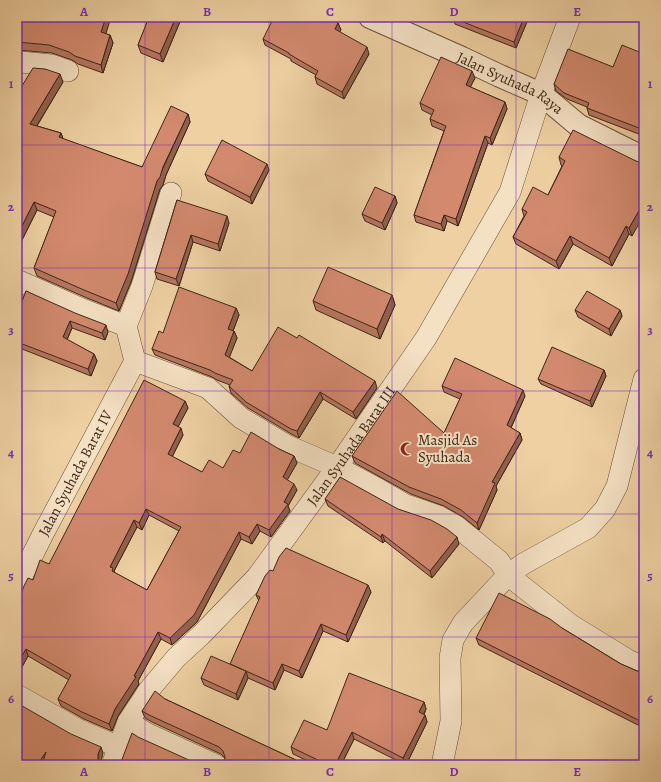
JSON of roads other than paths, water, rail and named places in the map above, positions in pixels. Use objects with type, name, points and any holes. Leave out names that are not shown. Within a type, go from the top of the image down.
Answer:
[{"type":"street","name":"Jalan Syuhada Raya","points":[[370,17],[541,94],[578,125],[644,158]]},
{"type":"street","name":"Jalan Syuhada Barat III","points":[[116,756],[128,722],[149,690],[176,658],[201,635],[257,577],[426,338],[510,192],[541,94],[570,17]]},
{"type":"street","points":[[17,61],[51,65],[68,71]]},
{"type":"street","points":[[171,193],[142,286],[126,326],[135,361],[208,388],[241,418],[288,446],[336,467],[380,490],[406,506],[438,516],[456,526],[571,625],[628,660],[644,667]]},
{"type":"street","points":[[17,280],[82,309],[126,326]]},
{"type":"street","name":"Jalan Syuhada Barat IV","points":[[17,586],[135,361]]},
{"type":"street","points":[[442,765],[451,721],[450,658],[453,640],[463,623],[503,568],[523,564],[588,528],[605,509],[617,486],[644,379]]},
{"type":"street","points":[[17,695],[79,730],[116,756]]},
{"type":"street","points":[[128,722],[146,733],[216,765]]},
{"type":"place","name":"Masjid As Syuhada","points":[[407,449]]}]
